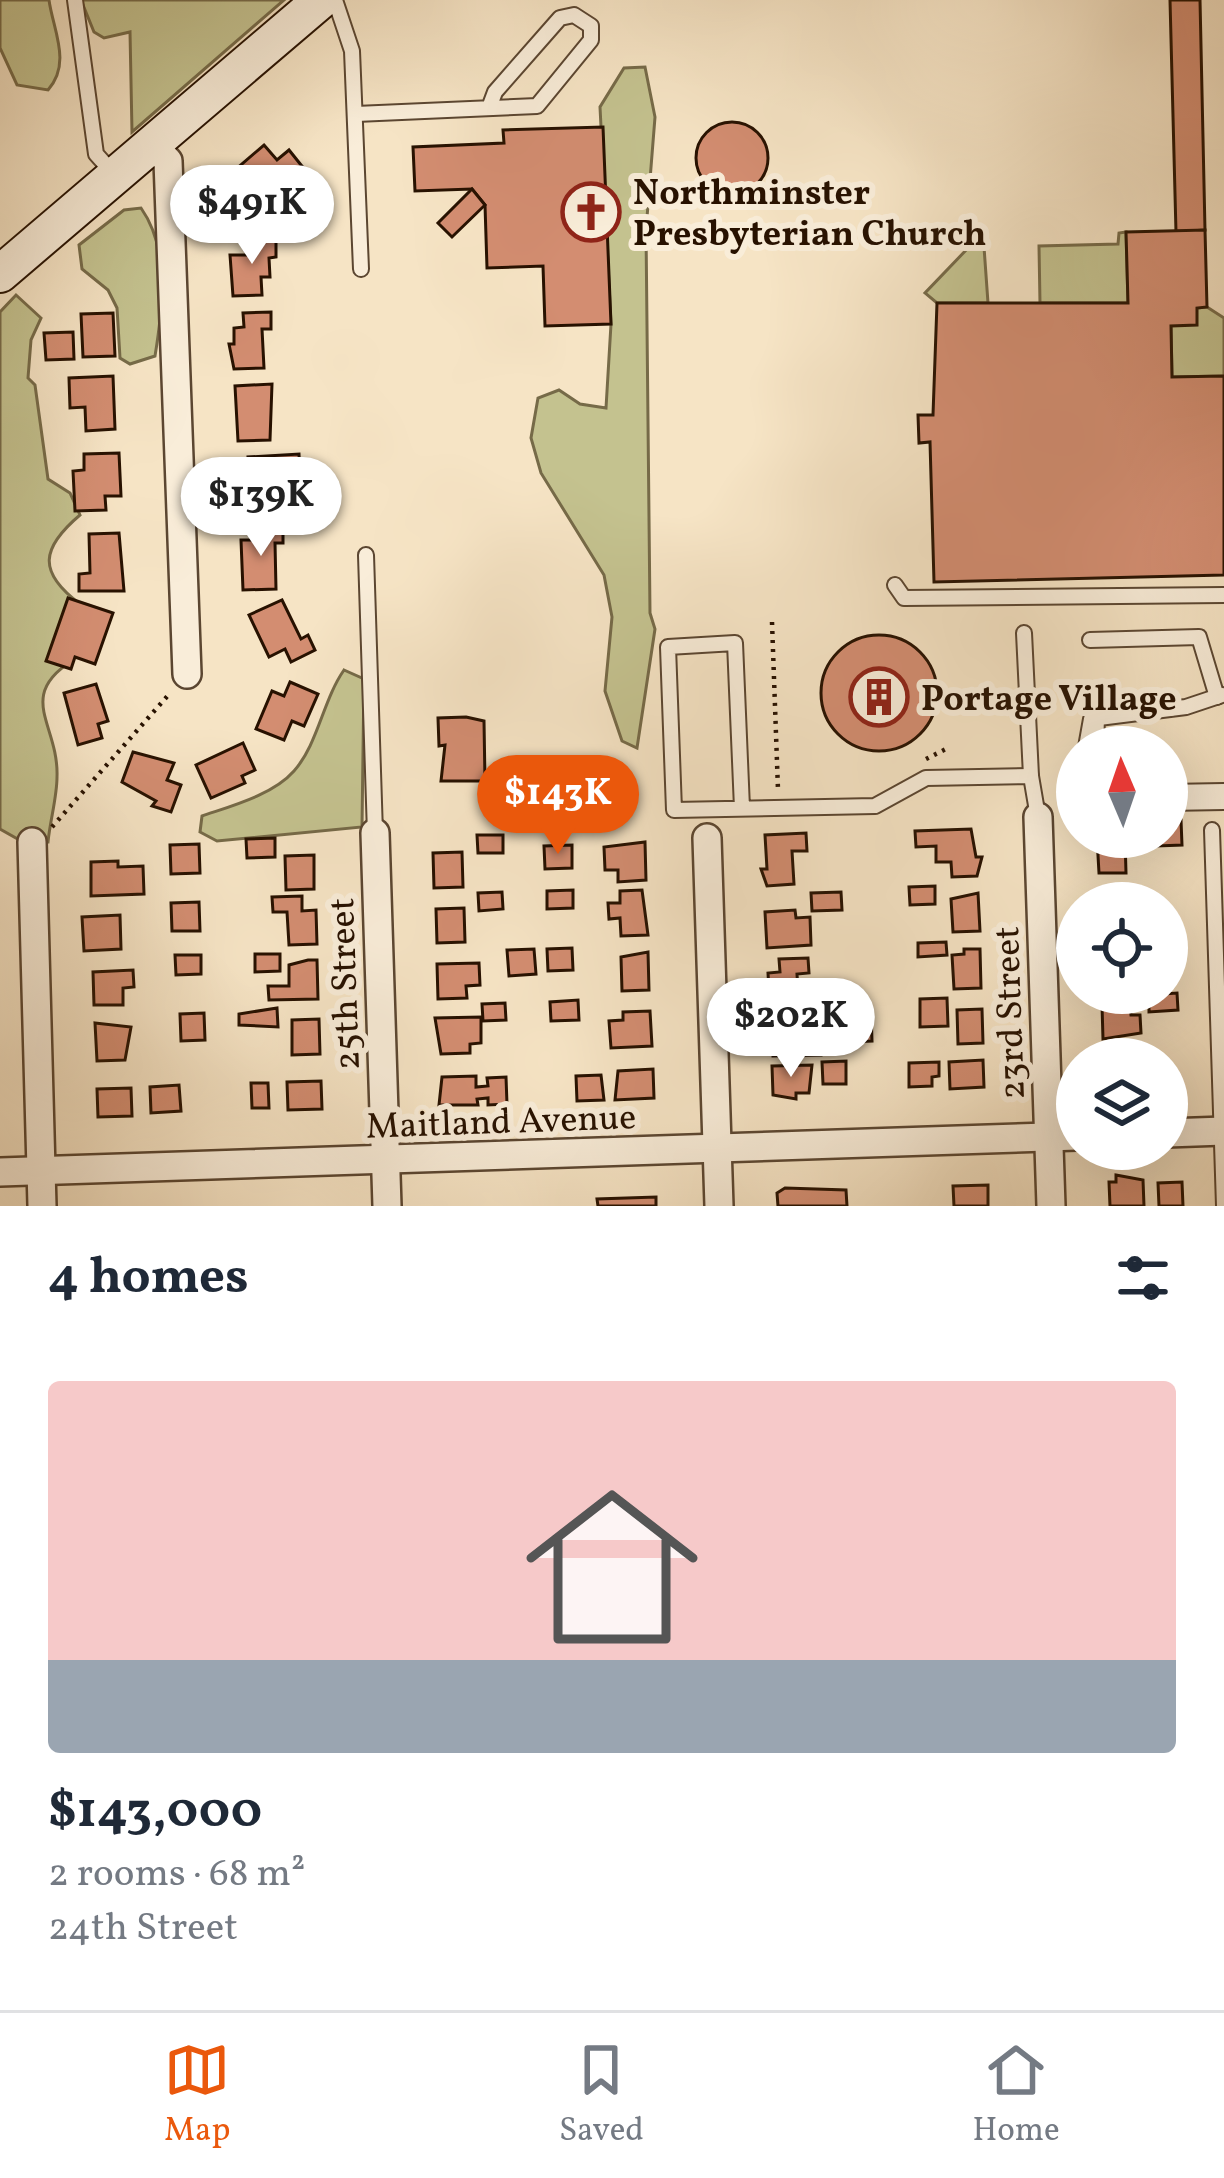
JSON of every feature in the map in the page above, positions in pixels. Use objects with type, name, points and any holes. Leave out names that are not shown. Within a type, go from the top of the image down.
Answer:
[{"type":"main road","points":[[0,274],[321,0]]},
{"type":"street","points":[[153,145],[168,161],[187,674]]},
{"type":"street","name":"23rd Street","points":[[1038,817],[1051,1206]]},
{"type":"street","name":"25th Street","points":[[375,832],[387,1206]]},
{"type":"street","points":[[706,838],[718,1206]]},
{"type":"street","points":[[32,845],[42,1206]]},
{"type":"street","points":[[1188,1132],[1224,1131]]},
{"type":"street","name":"Maitland Avenue","points":[[0,1172],[1056,1136]]},
{"type":"lane","points":[[75,0],[96,154],[116,176]]},
{"type":"lane","points":[[335,0],[352,51],[361,269]]},
{"type":"lane","points":[[356,114],[537,106],[591,40],[591,26],[574,15],[560,19],[495,92],[489,108]]},
{"type":"lane","points":[[366,555],[375,832]]},
{"type":"lane","points":[[895,585],[904,598],[1224,595]]},
{"type":"lane","points":[[1024,633],[1031,776],[1038,817]]},
{"type":"lane","points":[[1090,640],[1199,637],[1220,696],[1186,707],[1097,717],[1090,726]]},
{"type":"lane","points":[[742,808],[735,643],[668,647],[674,810],[875,806],[926,778],[1031,776]]},
{"type":"lane","points":[[1097,717],[1097,726]]},
{"type":"lane","points":[[1188,792],[1224,791]]},
{"type":"lane","points":[[1188,802],[1224,802]]},
{"type":"lane","points":[[1212,830],[1224,1206]]},
{"type":"path","points":[[772,622],[778,790],[797,789]]},
{"type":"path","points":[[32,845],[52,845],[52,822],[187,674]]},
{"type":"path","points":[[910,766],[950,747]]},
{"type":"shaded area","points":[[0,0],[49,0],[60,58],[48,90],[17,85],[0,48]]},
{"type":"shaded area","points":[[81,0],[284,0],[132,132],[130,32],[104,38],[94,32]]},
{"type":"shaded area","points":[[645,67],[655,117],[646,230],[650,613],[655,629],[637,748],[622,741],[605,691],[612,617],[604,575],[541,473],[531,438],[538,398],[559,390],[580,404],[606,408],[611,324],[600,107],[624,68]]},
{"type":"shaded area","points":[[141,208],[157,242],[162,298],[155,356],[130,364],[120,358],[117,308],[108,290],[82,269],[79,245],[124,210]]},
{"type":"shaded area","points":[[1126,232],[1128,303],[1040,303],[1039,246],[1118,244],[1119,233]]},
{"type":"shaded area","points":[[969,247],[984,247],[988,303],[937,303],[925,293]]},
{"type":"shaded area","points":[[16,295],[41,318],[31,340],[28,378],[35,385],[48,479],[70,493],[80,515],[58,538],[49,560],[56,581],[80,604],[73,660],[46,686],[43,699],[57,777],[48,842],[23,842],[0,829],[0,312]]},
{"type":"shaded area","points":[[1207,307],[1224,318],[1224,376],[1172,377],[1171,326],[1197,308]]},
{"type":"shaded area","points":[[344,670],[364,679],[362,827],[217,841],[200,832],[202,816],[263,793],[294,771]]},
{"type":"building","points":[[1170,0],[1200,0],[1205,230],[1176,232]]},
{"type":"building","points":[[732,122],[758,132],[768,158],[758,184],[732,194],[706,184],[696,158],[706,132]]},
{"type":"building","points":[[603,127],[611,324],[545,326],[543,266],[487,268],[485,205],[472,189],[415,191],[413,147],[504,143],[503,130]]},
{"type":"building","points":[[264,145],[277,160],[289,150],[305,170],[275,200],[264,188],[248,201],[228,176]]},
{"type":"building","points":[[472,189],[485,205],[452,237],[438,223]]},
{"type":"building","points":[[1205,230],[1207,307],[1197,308],[1197,325],[1171,326],[1172,377],[1224,376],[1224,575],[934,582],[930,442],[919,443],[918,415],[933,415],[937,303],[1128,303],[1126,232]]},
{"type":"building","points":[[251,238],[276,238],[276,257],[269,258],[270,277],[261,277],[262,295],[233,296],[230,255],[252,255]]},
{"type":"building","points":[[271,312],[271,329],[262,329],[264,368],[234,369],[229,344],[234,344],[234,328],[244,327],[243,313]]},
{"type":"building","points":[[113,313],[115,356],[83,357],[81,314]]},
{"type":"building","points":[[73,332],[74,359],[46,360],[44,333]]},
{"type":"building","points":[[113,376],[115,429],[86,431],[85,407],[70,408],[69,378]]},
{"type":"building","points":[[272,384],[270,440],[238,441],[235,386]]},
{"type":"building","points":[[119,453],[121,496],[105,496],[106,510],[75,511],[73,471],[84,470],[84,454]]},
{"type":"building","points":[[299,454],[300,477],[280,478],[281,498],[272,499],[273,516],[241,517],[239,478],[249,477],[248,457]]},
{"type":"building","points":[[283,527],[283,543],[275,543],[276,589],[243,590],[241,540],[256,540],[256,528]]},
{"type":"building","points":[[119,533],[124,591],[79,591],[79,574],[90,573],[89,534]]},
{"type":"building","points":[[68,598],[113,613],[95,664],[75,657],[71,669],[46,661]]},
{"type":"building","points":[[282,600],[301,639],[308,635],[315,650],[291,662],[285,649],[269,657],[249,615]]},
{"type":"building","name":"Portage Village","points":[[879,635],[901,639],[920,652],[933,671],[937,693],[933,715],[920,734],[901,747],[879,751],[857,747],[838,734],[825,715],[821,693],[825,671],[838,652],[857,639]]},
{"type":"building","points":[[290,682],[318,694],[304,726],[292,721],[284,740],[256,729],[272,691],[284,696]]},
{"type":"building","points":[[96,684],[108,721],[98,724],[102,738],[78,745],[64,693]]},
{"type":"building","points":[[438,718],[484,721],[485,781],[441,781],[445,745],[439,746]]},
{"type":"building","points":[[243,743],[255,770],[242,776],[245,783],[211,798],[196,765]]},
{"type":"building","points":[[133,752],[174,763],[167,780],[181,785],[171,812],[152,806],[156,801],[122,782]]},
{"type":"building","points":[[971,829],[976,857],[982,857],[977,876],[952,877],[951,862],[936,862],[936,846],[916,847],[915,831]]},
{"type":"building","points":[[806,833],[807,851],[792,851],[794,884],[767,886],[761,869],[767,869],[765,835]]},
{"type":"building","points":[[477,835],[503,835],[503,853],[478,853]]},
{"type":"building","points":[[275,838],[275,857],[247,858],[246,839]]},
{"type":"building","points":[[645,842],[646,880],[618,882],[618,870],[605,870],[604,847]]},
{"type":"building","points":[[199,844],[200,873],[171,874],[170,845]]},
{"type":"building","points":[[572,845],[572,868],[545,869],[544,846]]},
{"type":"building","points":[[462,852],[463,887],[434,888],[433,853]]},
{"type":"building","points":[[314,855],[314,889],[286,890],[285,856]]},
{"type":"building","points":[[1098,858],[1126,858],[1126,873],[1099,873]]},
{"type":"building","points":[[118,861],[118,867],[143,866],[144,894],[91,896],[91,862]]},
{"type":"building","points":[[935,886],[935,904],[910,905],[909,887]]},
{"type":"building","points":[[573,890],[573,908],[547,909],[547,891]]},
{"type":"building","points":[[642,890],[648,935],[621,936],[620,918],[609,919],[608,903],[620,903],[620,891]]},
{"type":"building","points":[[502,892],[503,909],[479,911],[478,893]]},
{"type":"building","points":[[841,892],[842,910],[812,911],[811,893]]},
{"type":"building","points":[[978,893],[980,931],[953,932],[951,899]]},
{"type":"building","points":[[302,896],[302,911],[316,910],[317,944],[289,945],[287,912],[273,912],[272,897]]},
{"type":"building","points":[[199,902],[200,931],[172,931],[171,903]]},
{"type":"building","points":[[464,908],[465,942],[437,943],[436,909]]},
{"type":"building","points":[[795,910],[796,918],[810,917],[811,945],[767,948],[765,912]]},
{"type":"building","points":[[120,915],[121,949],[84,951],[82,917]]},
{"type":"building","points":[[946,942],[947,955],[918,957],[918,943]]},
{"type":"building","points":[[572,948],[573,970],[548,971],[547,949]]},
{"type":"building","points":[[534,949],[536,974],[509,976],[507,950]]},
{"type":"building","points":[[964,949],[980,949],[981,988],[954,989],[952,955],[964,954]]},
{"type":"building","points":[[648,952],[649,990],[622,991],[621,957]]},
{"type":"building","points":[[255,954],[280,954],[280,971],[255,972]]},
{"type":"building","points":[[175,955],[201,955],[201,974],[176,975]]},
{"type":"building","points":[[808,958],[809,973],[797,974],[799,1008],[770,1009],[768,973],[780,972],[779,959]]},
{"type":"building","points":[[317,960],[318,999],[269,1000],[268,986],[289,986],[289,965]]},
{"type":"building","points":[[479,963],[480,985],[466,986],[467,998],[438,999],[437,964]]},
{"type":"building","points":[[133,970],[134,987],[123,988],[123,1005],[94,1005],[93,972]]},
{"type":"building","points":[[947,998],[948,1026],[920,1027],[920,999]]},
{"type":"building","points":[[578,1000],[579,1020],[551,1021],[550,1002]]},
{"type":"building","points":[[505,1003],[506,1020],[483,1021],[482,1004]]},
{"type":"building","points":[[277,1008],[278,1027],[239,1025],[239,1014]]},
{"type":"building","points":[[982,1009],[983,1043],[958,1044],[957,1010]]},
{"type":"building","points":[[650,1011],[652,1046],[611,1048],[609,1021],[623,1020],[623,1012]]},
{"type":"building","points":[[871,1011],[872,1041],[847,1042],[846,1012]]},
{"type":"building","points":[[204,1013],[205,1040],[181,1041],[180,1014]]},
{"type":"building","points":[[1102,1014],[1140,1015],[1141,1033],[1103,1038]]},
{"type":"building","points":[[481,1017],[481,1043],[470,1044],[470,1053],[441,1054],[435,1018]]},
{"type":"building","points":[[319,1019],[320,1054],[292,1055],[292,1020]]},
{"type":"building","points":[[820,1021],[821,1055],[773,1056],[772,1022]]},
{"type":"building","points":[[95,1023],[131,1027],[125,1060],[97,1061]]},
{"type":"building","points":[[983,1060],[984,1087],[950,1089],[949,1062]]},
{"type":"building","points":[[846,1061],[846,1084],[823,1084],[822,1062]]},
{"type":"building","points":[[939,1062],[939,1076],[932,1077],[932,1086],[909,1087],[909,1063]]},
{"type":"building","points":[[812,1065],[809,1093],[796,1093],[796,1099],[773,1095],[772,1066]]},
{"type":"building","points":[[653,1069],[654,1098],[615,1100],[618,1071]]},
{"type":"building","points":[[601,1075],[604,1100],[577,1101],[576,1076]]},
{"type":"building","points":[[476,1076],[476,1087],[488,1086],[487,1078],[506,1077],[507,1104],[488,1105],[488,1098],[477,1099],[478,1105],[439,1105],[442,1077]]},
{"type":"building","points":[[321,1081],[322,1109],[288,1110],[287,1082]]},
{"type":"building","points":[[251,1083],[268,1083],[269,1108],[252,1108]]},
{"type":"building","points":[[179,1085],[181,1111],[151,1113],[150,1087]]},
{"type":"building","points":[[131,1088],[132,1116],[98,1117],[97,1089]]},
{"type":"building","points":[[1116,1175],[1143,1180],[1144,1206],[1110,1206],[1109,1182],[1116,1182]]},
{"type":"building","points":[[1182,1182],[1183,1206],[1159,1206],[1158,1183]]},
{"type":"building","points":[[988,1185],[988,1206],[954,1206],[953,1186]]},
{"type":"building","points":[[785,1188],[846,1190],[847,1206],[778,1206],[777,1193]]},
{"type":"building","points":[[656,1197],[656,1206],[598,1206],[597,1199]]},
{"type":"place","name":"Northminster Presbyterian Church","points":[[591,212]]},
{"type":"place","name":"Portage Village","points":[[879,697]]}]
